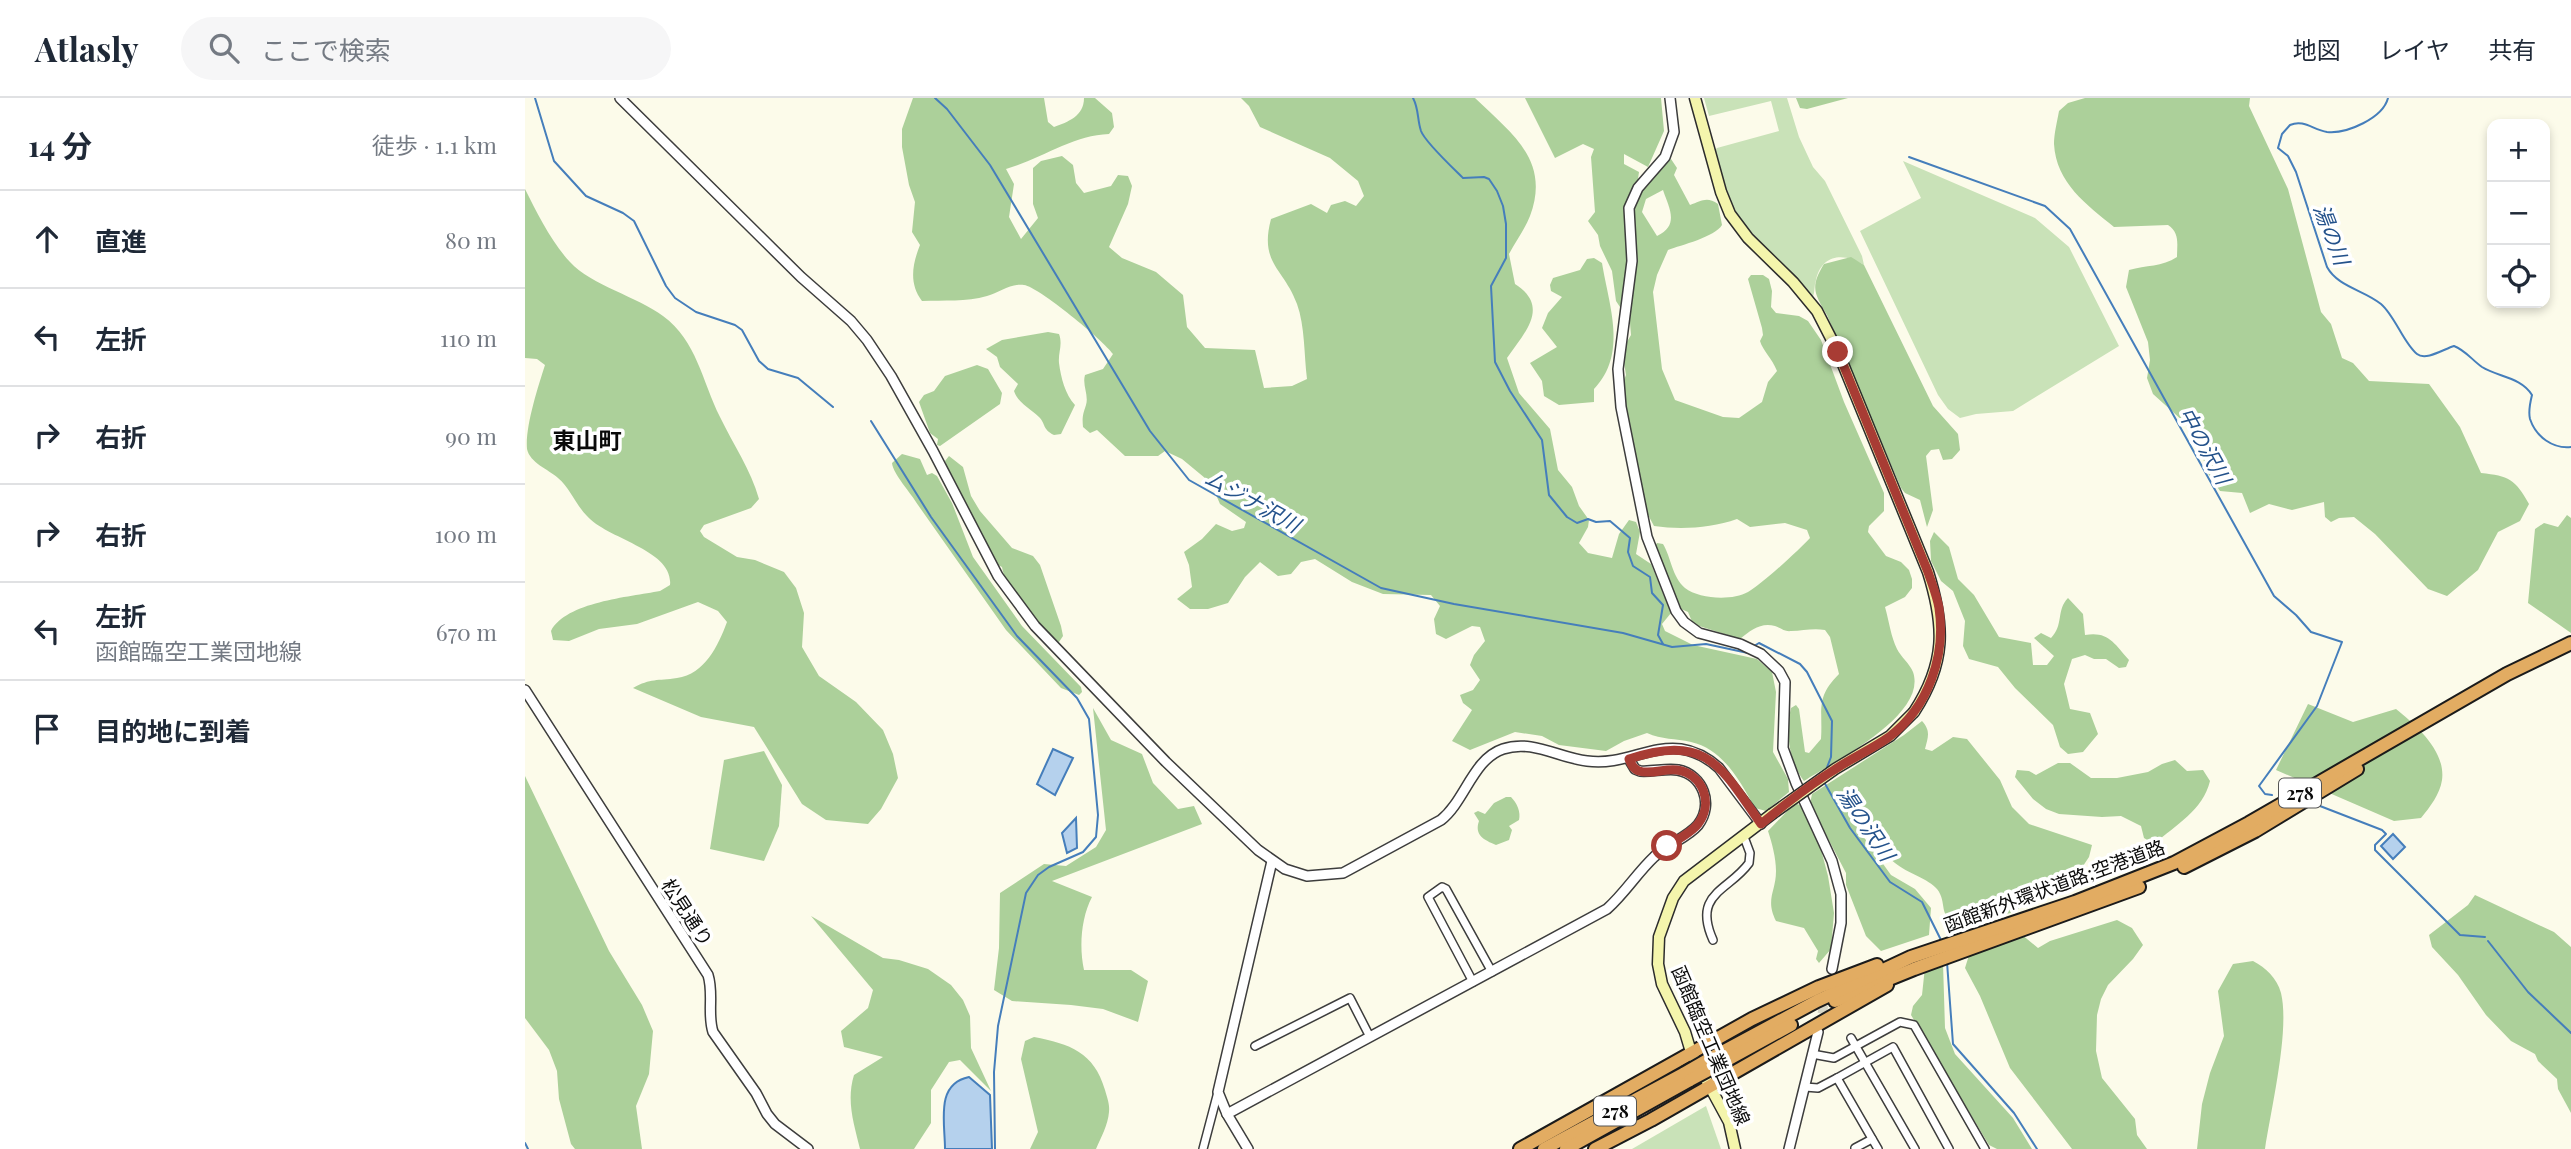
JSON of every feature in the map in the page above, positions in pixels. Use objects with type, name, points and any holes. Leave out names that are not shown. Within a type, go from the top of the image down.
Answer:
[{"type":"highway","name":"函館新外環状道路;空港道路","points":[[2022,925],[2174,863],[2507,674],[2571,643]]},
{"type":"highway","name":"函館新外環状道路;空港道路","points":[[1912,963],[2022,925],[2114,898],[2160,878],[2255,831],[2510,679],[2571,649]]},
{"type":"highway","points":[[1520,1149],[1691,1052],[1819,987],[1866,968],[1891,971],[1912,963]]},
{"type":"highway","points":[[1595,1149],[1711,1085],[1891,971],[1912,963]]},
{"type":"highway","name":"278","points":[[1544,1149],[1891,971]]},
{"type":"highway","name":"278","points":[[1566,1149],[1688,1076]]},
{"type":"main road","name":"函館臨空工業団地線","points":[[1695,98],[1721,192],[1730,214],[1748,238],[1793,282],[1817,311],[1838,352],[1928,572],[1938,605],[1941,636],[1930,684],[1914,712],[1891,736],[1835,769],[1745,837],[1700,867],[1684,881],[1672,898],[1659,937],[1658,964],[1662,984],[1685,1032],[1691,1052],[1729,1122],[1735,1149]]},
{"type":"street","points":[[620,98],[801,276],[851,321],[891,376],[998,576],[1019,607],[1166,762],[1272,861],[1297,874],[1317,877],[1343,873],[1359,866],[1441,820],[1461,799],[1484,762],[1504,748],[1533,746],[1585,761],[1606,762],[1629,759],[1657,750],[1684,750],[1703,757],[1719,768],[1761,824]]},
{"type":"street","points":[[1670,98],[1674,132],[1665,158],[1638,188],[1629,208],[1632,261],[1618,388],[1647,537],[1676,611],[1684,622],[1699,633],[1751,649],[1771,661],[1785,682],[1783,748],[1838,877],[1842,923],[1832,969]]},
{"type":"street","name":"松見通り","points":[[525,690],[708,975],[713,1032],[775,1124],[808,1149]]},
{"type":"street","points":[[1210,1122],[1602,913],[1619,898],[1652,859],[1698,824],[1705,812],[1706,796],[1693,777],[1677,770],[1640,771],[1635,769],[1629,759]]},
{"type":"street","points":[[1713,940],[1707,924],[1710,902],[1720,888],[1749,863],[1750,853],[1745,837]]},
{"type":"street","points":[[1203,1149],[1272,861]]},
{"type":"street","points":[[1472,982],[1428,897],[1442,887],[1446,889],[1492,972]]},
{"type":"street","points":[[1255,1046],[1350,998],[1370,1037]]},
{"type":"street","points":[[1812,1054],[1834,1058],[1900,1022],[1914,1025],[1985,1149]]},
{"type":"street","points":[[1789,1149],[1818,1032]]},
{"type":"street","points":[[1851,1038],[1915,1149]]},
{"type":"street","points":[[1805,1087],[1818,1088],[1893,1047],[1949,1149]]},
{"type":"street","points":[[1837,1078],[1878,1149]]},
{"type":"street","points":[[1218,1092],[1227,1114],[1248,1149]]},
{"type":"street","points":[[1855,1148],[1872,1139]]},
{"type":"green space","points":[[913,98],[1044,98],[1048,122],[1054,127],[1078,114],[1084,98],[1095,98],[1112,113],[1114,127],[1109,134],[1083,138],[1006,169],[1014,184],[1009,217],[1021,239],[1038,218],[1033,204],[1033,168],[1041,161],[1062,156],[1073,165],[1076,183],[1084,193],[1111,186],[1118,175],[1128,176],[1132,186],[1128,204],[1109,247],[1122,258],[1156,272],[1183,295],[1187,327],[1205,348],[1255,350],[1264,388],[1292,386],[1307,379],[1300,313],[1268,246],[1271,219],[1311,204],[1327,213],[1331,205],[1345,201],[1356,206],[1364,196],[1358,181],[1330,158],[1260,127],[1249,106],[1241,98],[1475,98],[1502,123],[1524,149],[1535,179],[1535,196],[1530,216],[1509,254],[1515,284],[1526,293],[1533,311],[1526,330],[1507,358],[1519,393],[1550,429],[1558,470],[1572,487],[1579,506],[1589,520],[1579,543],[1588,553],[1612,558],[1619,534],[1629,520],[1636,522],[1640,532],[1636,554],[1651,564],[1671,613],[1662,624],[1665,631],[1693,645],[1757,659],[1772,672],[1776,692],[1773,752],[1788,779],[1789,792],[1766,811],[1755,808],[1729,768],[1712,751],[1691,742],[1647,733],[1606,751],[1559,745],[1542,736],[1515,732],[1470,750],[1452,741],[1472,710],[1463,703],[1460,695],[1473,690],[1480,680],[1470,665],[1485,641],[1480,627],[1472,626],[1446,639],[1436,634],[1434,619],[1440,606],[1431,595],[1383,594],[1352,582],[1315,559],[1301,562],[1291,574],[1278,576],[1260,562],[1245,577],[1228,603],[1208,609],[1190,609],[1177,599],[1192,587],[1184,552],[1216,524],[1232,531],[1244,528],[1246,522],[1220,504],[1211,483],[1182,459],[1165,451],[1158,456],[1125,456],[1097,430],[1090,433],[1083,427],[1087,401],[1085,375],[1103,369],[1113,354],[1085,327],[1043,295],[1032,288],[1019,285],[979,298],[922,301],[914,281],[915,260],[920,245],[912,232],[915,202],[902,147],[902,129]]},
{"type":"green space","points":[[1525,98],[1661,98],[1664,131],[1648,167],[1624,154],[1624,164],[1639,172],[1638,179],[1656,175],[1671,159],[1677,168],[1674,175],[1690,205],[1707,200],[1718,204],[1722,225],[1705,237],[1668,250],[1657,275],[1653,292],[1662,369],[1675,400],[1723,417],[1739,418],[1762,402],[1768,382],[1777,371],[1760,341],[1762,328],[1748,279],[1751,275],[1763,275],[1769,279],[1772,291],[1771,307],[1776,313],[1799,316],[1808,321],[1821,340],[1844,402],[1884,493],[1884,511],[1869,526],[1868,532],[1886,556],[1901,562],[1909,570],[1912,579],[1912,588],[1905,597],[1885,607],[1895,644],[1913,672],[1914,688],[1906,705],[1875,736],[1804,781],[1792,756],[1789,717],[1791,708],[1796,705],[1799,709],[1805,752],[1809,753],[1821,739],[1823,697],[1839,674],[1830,637],[1825,630],[1789,631],[1765,625],[1740,639],[1693,624],[1688,612],[1679,608],[1655,546],[1657,543],[1663,544],[1677,578],[1685,588],[1699,595],[1725,598],[1748,592],[1762,582],[1810,538],[1807,530],[1785,523],[1750,527],[1737,519],[1696,527],[1654,526],[1646,511],[1637,479],[1622,385],[1626,375],[1622,350],[1631,335],[1629,311],[1636,255],[1635,241],[1625,223],[1627,265],[1623,305],[1620,307],[1616,301],[1612,271],[1600,246],[1598,235],[1588,221],[1595,212],[1591,157],[1594,149],[1583,144],[1555,158]],"holes":[[[1663,190],[1671,221],[1664,232],[1657,236],[1642,212],[1646,199]]]},
{"type":"green space","points":[[1704,98],[1787,98],[1799,137],[1813,167],[1825,181],[1864,265],[1842,257],[1829,260],[1819,271],[1813,297],[1742,222],[1730,202],[1714,151],[1779,131],[1771,101],[1709,116]]},
{"type":"green space","points":[[1796,98],[1848,98],[1807,109],[1800,108]]},
{"type":"green space","points":[[2085,98],[2250,98],[2249,106],[2288,189],[2321,312],[2331,324],[2342,358],[2353,363],[2369,381],[2429,384],[2460,427],[2481,473],[2510,480],[2520,489],[2529,504],[2520,521],[2498,532],[2478,570],[2447,596],[2428,589],[2375,534],[2354,517],[2339,518],[2331,522],[2325,517],[2324,502],[2292,510],[2269,504],[2250,513],[2242,493],[2220,491],[2207,472],[2203,458],[2206,451],[2184,422],[2153,394],[2147,378],[2150,360],[2148,342],[2126,287],[2129,270],[2160,264],[2177,257],[2177,239],[2174,232],[2168,225],[2114,227],[2075,192],[2060,170],[2054,144],[2059,111],[2068,103]]},
{"type":"green space","points":[[1903,161],[2035,218],[2069,247],[2119,346],[2013,411],[1960,418],[1948,409],[1938,395],[1860,231],[1921,198]]},
{"type":"green space","points":[[525,189],[551,237],[570,262],[602,284],[663,316],[684,337],[691,349],[759,499],[751,508],[704,525],[700,531],[704,537],[737,557],[755,560],[784,572],[796,588],[804,613],[802,647],[819,676],[856,702],[883,730],[893,754],[898,778],[881,809],[868,824],[826,820],[802,804],[754,727],[701,717],[633,688],[650,681],[687,675],[703,665],[715,649],[727,622],[718,611],[698,602],[637,624],[599,629],[569,641],[553,640],[551,631],[570,613],[599,602],[660,591],[670,585],[668,573],[662,563],[651,554],[596,524],[583,512],[562,482],[535,462],[527,449],[530,419],[545,365],[537,359],[525,358]]},
{"type":"green space","points":[[1851,257],[1864,265],[1933,406],[1958,434],[1960,450],[1952,459],[1943,460],[1939,449],[1931,450],[1926,456],[1933,510],[1927,527],[1920,500],[1901,488],[1815,290],[1824,264]]},
{"type":"green space","points":[[1594,258],[1602,263],[1612,313],[1611,361],[1594,389],[1594,402],[1559,405],[1544,396],[1542,381],[1530,363],[1557,347],[1542,328],[1548,313],[1562,297],[1551,291],[1553,278],[1580,270],[1587,259]]},
{"type":"green space","points":[[1048,332],[1059,334],[1061,374],[1066,391],[1075,405],[1061,434],[1054,435],[1039,417],[1018,399],[1014,391],[1018,384],[1000,367],[997,357],[986,349],[1002,340]]},
{"type":"green space","points":[[977,365],[988,369],[1002,393],[1000,404],[940,446],[937,445],[938,439],[930,433],[919,402],[924,395],[934,391],[945,376]]},
{"type":"green space","points":[[902,454],[920,459],[927,475],[932,473],[937,476],[952,503],[973,557],[1022,626],[1081,687],[1082,692],[1079,695],[1061,688],[1006,630],[895,473],[892,463]]},
{"type":"green space","points":[[949,456],[963,467],[971,496],[980,511],[1012,548],[1033,556],[1040,565],[1061,626],[1063,636],[1059,642],[1053,641],[1005,581],[1002,567],[996,564],[949,473],[945,461]]},
{"type":"green space","points":[[2567,515],[2571,518],[2571,633],[2528,603],[2535,529],[2544,523],[2558,527]]},
{"type":"green space","points":[[1934,532],[1949,547],[1958,579],[1974,595],[1999,637],[2031,643],[2033,665],[2047,665],[2054,656],[2034,638],[2041,633],[2051,638],[2068,598],[2083,614],[2085,635],[2105,637],[2129,660],[2126,667],[2119,668],[2106,659],[2094,659],[2085,655],[2072,659],[2064,684],[2070,709],[2090,713],[2098,734],[2083,752],[2068,754],[2060,747],[2053,725],[2015,688],[1998,667],[1969,659],[1963,646],[1965,621],[1953,591],[1941,581],[1931,561],[1930,541]]},
{"type":"green space","points":[[2308,704],[2353,722],[2396,709],[2420,731],[2434,749],[2442,769],[2439,790],[2421,818],[2394,821],[2276,770]]},
{"type":"green space","points":[[1093,708],[1111,740],[1142,754],[1153,783],[1178,809],[1194,806],[1202,824],[1052,881],[1092,897],[1085,914],[1082,933],[1084,970],[1131,970],[1148,981],[1138,1022],[1103,1009],[1012,1001],[994,990],[999,948],[1000,893],[1044,864],[1066,866],[1096,847],[1106,830]]},
{"type":"green space","points":[[1922,721],[1928,731],[1925,749],[1932,751],[1953,737],[1967,739],[2000,780],[2012,807],[2029,824],[2092,845],[2089,857],[2081,869],[2064,877],[2046,894],[2028,900],[2015,912],[1958,925],[1947,918],[1937,889],[1895,863],[1869,821],[1850,809],[1863,836],[1891,875],[1915,889],[1931,908],[1929,935],[1881,951],[1866,936],[1846,885],[1846,873],[1810,804],[1812,794]]},
{"type":"green space","points":[[764,751],[782,785],[779,826],[764,861],[710,849],[724,760]]},
{"type":"green space","points":[[2175,760],[2187,771],[2203,770],[2210,781],[2195,809],[2154,844],[2144,838],[2141,826],[2121,816],[2059,814],[2046,809],[2033,799],[2015,777],[2017,770],[2036,775],[2058,763],[2070,763],[2091,778],[2117,778],[2148,772]]},
{"type":"green space","points":[[525,776],[609,951],[642,1005],[653,1031],[649,1074],[636,1106],[642,1149],[575,1149],[571,1144],[559,1099],[557,1071],[549,1050],[525,1018]]},
{"type":"green space","points":[[1511,797],[1517,805],[1519,820],[1509,826],[1512,830],[1509,840],[1496,845],[1479,833],[1479,821],[1474,813],[1478,811],[1485,814],[1494,803]]},
{"type":"green space","points":[[1795,803],[1802,806],[1818,838],[1834,913],[1831,949],[1819,963],[1816,959],[1818,951],[1804,928],[1776,921],[1771,907],[1776,866],[1768,831]]},
{"type":"green space","points":[[2475,895],[2554,932],[2571,947],[2571,1113],[2558,1089],[2557,1079],[2538,1061],[2535,1054],[2511,1041],[2486,1015],[2458,975],[2432,947],[2429,935],[2468,905]]},
{"type":"green space","points":[[811,916],[883,958],[928,969],[951,985],[963,1000],[970,1016],[971,1048],[991,1091],[960,1060],[949,1062],[931,1090],[931,1123],[914,1149],[860,1149],[851,1103],[854,1075],[883,1057],[844,1047],[841,1031],[868,1008],[873,990]]},
{"type":"green space","points":[[2117,920],[2132,928],[2143,945],[2108,985],[2101,999],[2097,1015],[2096,1051],[2102,1078],[2135,1119],[2137,1135],[2147,1149],[2072,1149],[2010,1068],[1980,996],[1965,968],[1970,952],[2021,934],[2038,948],[2050,941]]},
{"type":"green space","points":[[2253,961],[2274,978],[2281,993],[2283,1009],[2281,1048],[2265,1149],[2197,1149],[2202,1104],[2224,1036],[2218,991],[2233,964]]},
{"type":"green space","points":[[1943,963],[1945,1028],[1955,1054],[2013,1118],[2032,1149],[1997,1149],[1989,1145],[1911,1015],[1913,1006],[1922,995],[1925,967]]},
{"type":"green space","points":[[1034,1037],[1059,1043],[1079,1052],[1087,1058],[1100,1077],[1109,1109],[1106,1126],[1096,1149],[1030,1149],[1038,1132],[1021,1059],[1025,1041]]},
{"type":"green space","points":[[1706,1106],[1721,1149],[1632,1149]]},
{"type":"water","points":[[1053,749],[1073,758],[1055,795],[1037,784]]},
{"type":"water","points":[[1076,818],[1077,848],[1067,853],[1062,833]]},
{"type":"water","points":[[2393,834],[2405,847],[2393,859],[2381,846]]},
{"type":"water","points":[[969,1077],[990,1095],[992,1149],[945,1149],[946,1096],[958,1081]]},
{"type":"waterway","points":[[535,98],[554,161],[586,196],[634,221],[666,286],[675,298],[696,312],[735,325],[742,330],[759,361],[768,369],[798,378],[833,407]]},
{"type":"waterway","name":"ムジナ沢川","points":[[935,98],[947,109],[990,165],[1150,431],[1189,480],[1381,588],[1454,604],[1623,633],[1672,647],[1706,644],[1748,653]]},
{"type":"waterway","name":"湯の沢川","points":[[1413,98],[1421,131],[1428,142],[1463,178],[1489,179],[1503,206],[1506,258],[1491,286],[1495,362],[1510,391],[1542,440],[1549,495],[1567,517],[1577,523],[1588,519],[1596,522],[1610,521],[1630,538],[1628,552],[1633,566],[1650,577],[1652,593],[1663,605],[1658,635],[1663,644]]},
{"type":"waterway","name":"湯の川","points":[[2388,98],[2372,118],[2354,127],[2327,132],[2295,123],[2282,134],[2278,148],[2288,156],[2296,172],[2327,267],[2344,284],[2381,304],[2417,354],[2430,355],[2454,346],[2482,367],[2522,384],[2532,395],[2529,416],[2536,431],[2552,444],[2571,447]]},
{"type":"waterway","name":"中の沢川","points":[[1909,157],[2045,206],[2070,229],[2274,596],[2311,632],[2342,642],[2317,706],[2259,786],[2265,794],[2272,795]]},
{"type":"waterway","points":[[871,421],[931,517],[1017,636],[1077,698],[1089,719],[1098,815],[1096,837],[1083,852],[1049,867],[1038,875],[1026,893],[998,1026],[994,1072],[995,1149]]},
{"type":"waterway","name":"湯の沢川","points":[[1754,646],[1759,643],[1800,664],[1807,672],[1832,721],[1831,757],[1826,770]]},
{"type":"waterway","name":"湯の沢川","points":[[1824,782],[1850,828],[1890,882],[1922,902],[1941,940]]},
{"type":"waterway","name":"中の沢川","points":[[2320,806],[2382,830],[2386,834],[2375,845],[2375,850],[2460,935],[2485,937]]},
{"type":"waterway","name":"中の沢川","points":[[2488,941],[2528,992],[2571,1033]]},
{"type":"waterway","name":"湯の沢川","points":[[1947,962],[1953,1044],[2014,1113],[2037,1149]]},
{"type":"waterway","points":[[525,1143],[528,1149]]},
{"type":"tunnel","points":[[1819,1027],[1832,969]]},
{"type":"district","name":"東山町","points":[[587,439]]},
{"type":"route","points":[[1667,846],[1698,824],[1705,812],[1706,796],[1703,789],[1693,777],[1681,771],[1640,771],[1635,769],[1629,759],[1670,748],[1703,757],[1719,768],[1761,824],[1835,769],[1891,736],[1914,712],[1930,684],[1941,636],[1938,605],[1928,572],[1838,352]]}]
